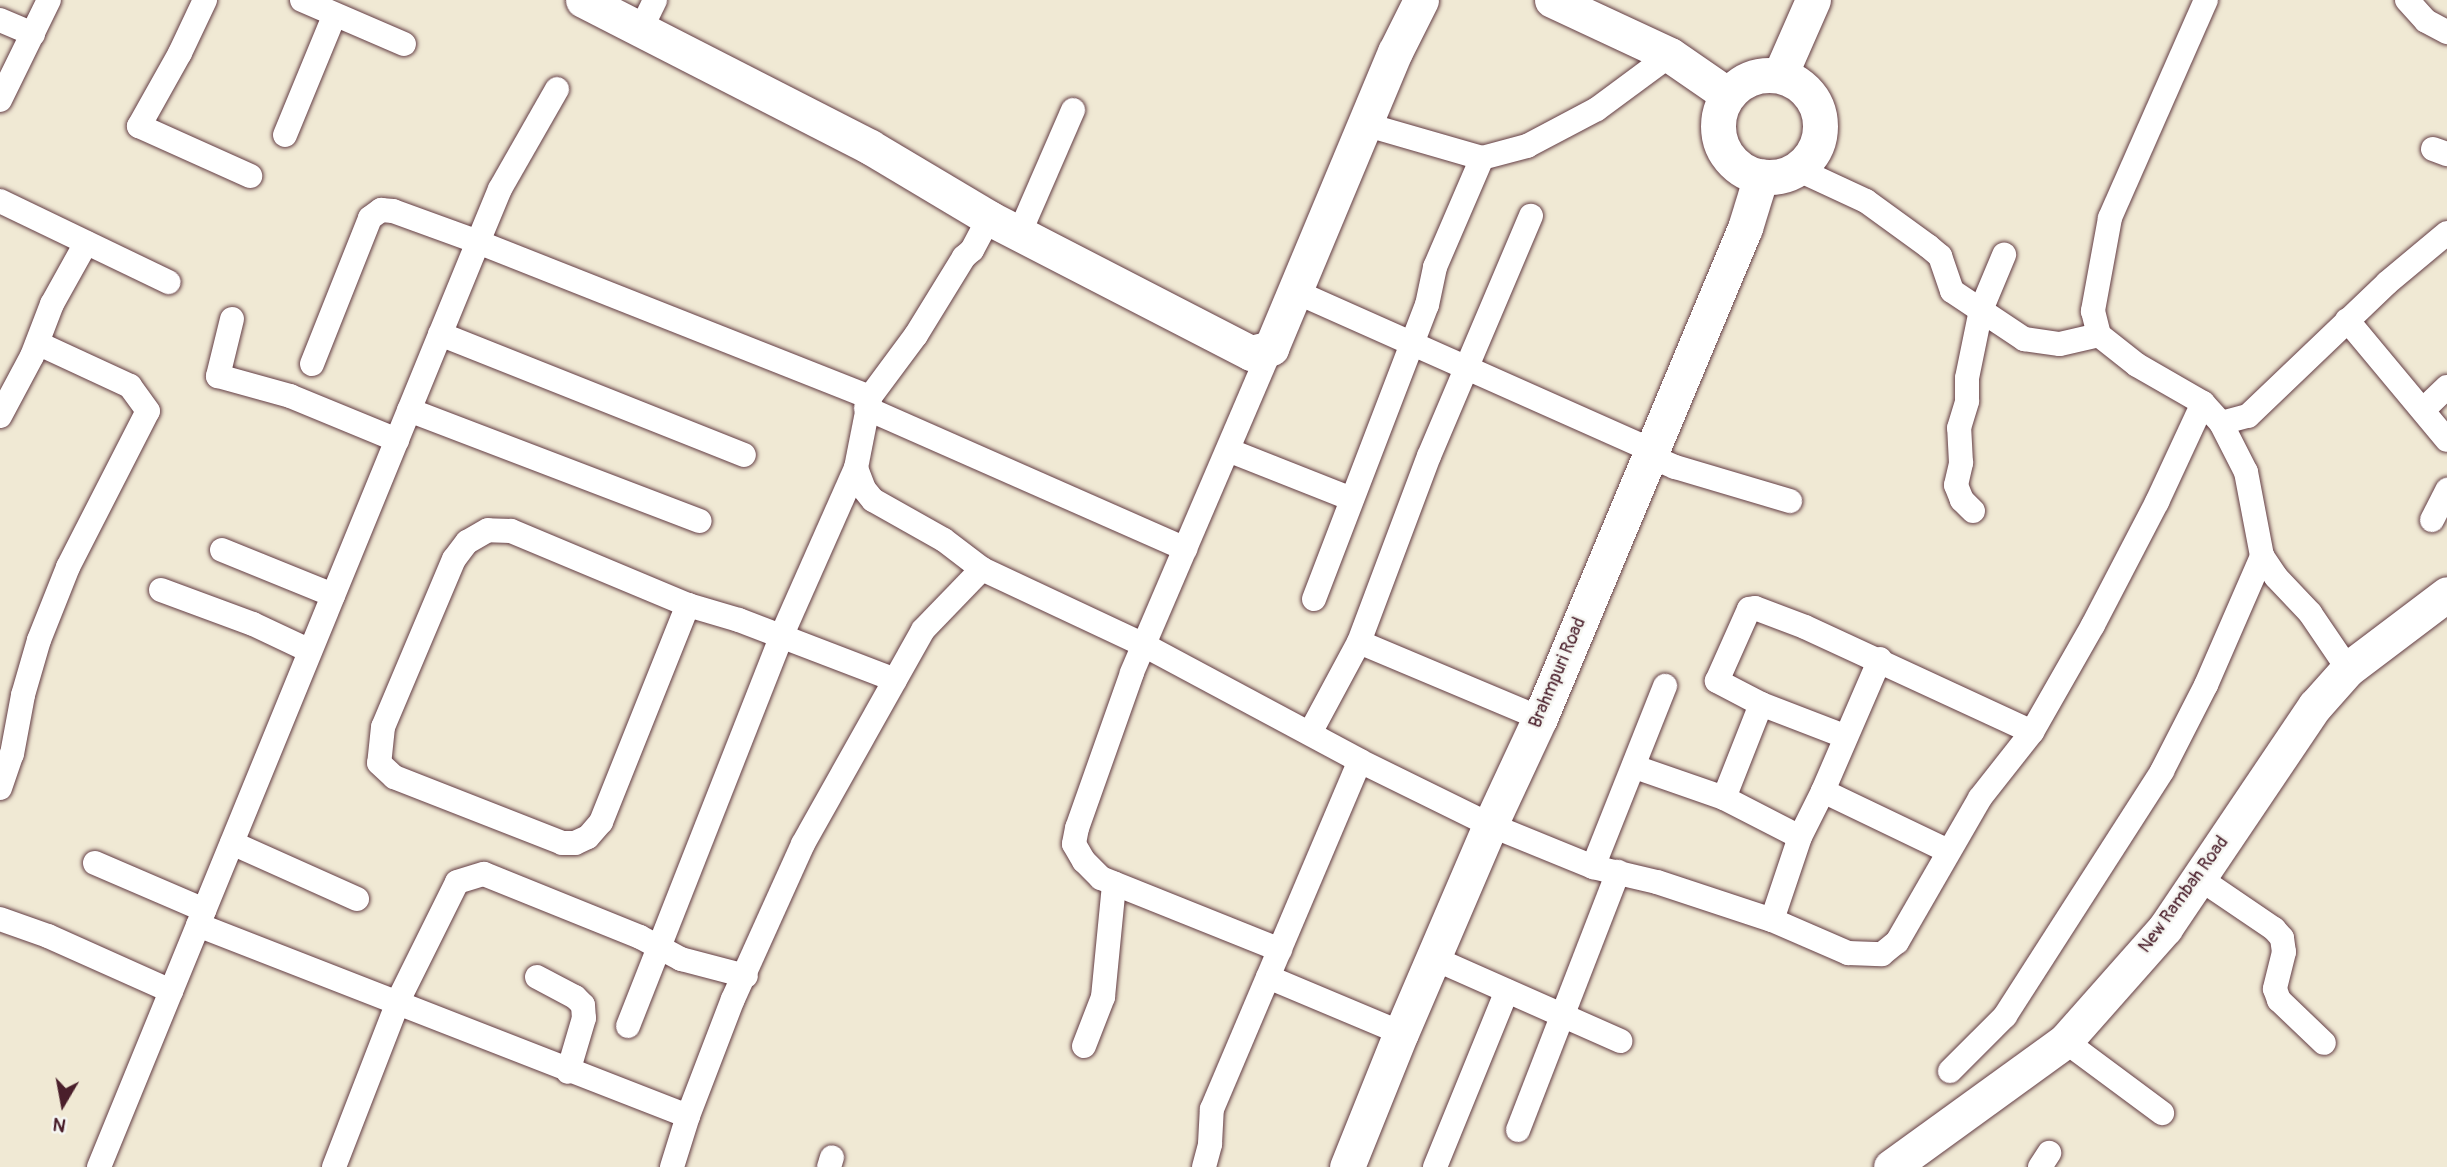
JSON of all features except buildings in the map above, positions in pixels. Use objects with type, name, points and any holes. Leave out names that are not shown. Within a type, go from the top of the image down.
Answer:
[{"type":"street","points":[[0,100],[49,0]]},
{"type":"street","points":[[205,0],[180,53],[139,126],[250,176]]},
{"type":"street","points":[[302,0],[404,44]]},
{"type":"street","points":[[583,0],[870,147],[989,218],[1233,345],[1251,353],[1271,348]]},
{"type":"street","points":[[640,31],[654,0]]},
{"type":"street","points":[[1280,950],[1101,878],[1084,861],[1074,844],[1077,828],[1144,645],[1364,124],[1421,0]]},
{"type":"street","points":[[1552,0],[1594,8],[1728,95]]},
{"type":"street","points":[[1780,75],[1813,0]]},
{"type":"street","points":[[2206,0],[2110,218],[2093,311],[2099,335],[2137,365],[2203,402],[2221,423],[2246,472],[2262,556],[2276,577],[2310,613],[2348,669]]},
{"type":"street","points":[[2407,0],[2426,21],[2447,32]]},
{"type":"street","points":[[285,135],[334,16]]},
{"type":"street","points":[[0,20],[33,33]]},
{"type":"street","points":[[1364,124],[1482,158],[1527,146],[1597,109],[1670,55]]},
{"type":"street","points":[[1780,75],[1799,83],[1813,98],[1820,117],[1820,137],[1812,155],[1797,169],[1786,174],[1761,176],[1745,170],[1731,160],[1722,145],[1718,128],[1720,111],[1728,95],[1751,78],[1780,75]]},
{"type":"street","points":[[99,1167],[500,188],[556,89]]},
{"type":"street","points":[[1020,232],[1073,110]]},
{"type":"street","points":[[1314,598],[1427,305],[1435,267],[1482,158]]},
{"type":"street","points":[[1797,169],[1866,201],[1928,246],[1940,256],[1952,292],[2024,339],[2060,344],[2099,335]]},
{"type":"street","name":"Brahmpuri Road","points":[[1354,1165],[1401,1033],[1490,825],[1540,718],[1649,452],[1745,228],[1761,176]]},
{"type":"street","points":[[0,201],[168,282]]},
{"type":"street","points":[[312,364],[370,218],[381,210],[393,211],[478,242],[868,403],[1185,549]]},
{"type":"street","points":[[1310,733],[1359,642],[1394,542],[1465,365],[1531,216]]},
{"type":"street","points":[[628,1026],[657,947],[782,637],[856,468],[868,403],[916,335],[942,289],[972,250],[989,218]]},
{"type":"street","points":[[2221,423],[2248,416],[2347,320],[2447,233]]},
{"type":"street","points":[[3,405],[37,343],[52,304],[86,243]]},
{"type":"street","points":[[1973,511],[1962,500],[1956,485],[1961,463],[1959,428],[1967,401],[1967,378],[1981,310],[2004,255]]},
{"type":"street","points":[[1294,291],[1411,345],[1465,365],[1649,452],[1675,467],[1790,501]]},
{"type":"street","points":[[232,319],[218,376],[290,396],[397,440]]},
{"type":"street","points":[[2347,320],[2447,440]]},
{"type":"street","points":[[440,334],[744,455]]},
{"type":"street","points":[[0,788],[12,754],[23,695],[38,640],[68,567],[148,411],[130,386],[37,343]]},
{"type":"street","points":[[2423,410],[2447,387]]},
{"type":"street","points":[[856,468],[864,489],[873,500],[944,540],[982,569],[1144,645],[1360,761],[1490,825],[1593,867],[1618,872],[1772,920],[1848,953],[1882,954],[1897,942],[1980,798],[2032,732],[2093,625],[2157,502],[2203,402]]},
{"type":"street","points":[[409,410],[699,521]]},
{"type":"street","points":[[1228,450],[1352,499]]},
{"type":"street","points":[[2432,520],[2447,491]]},
{"type":"street","points":[[688,605],[601,822],[588,837],[575,843],[562,843],[394,777],[379,763],[383,727],[454,559],[467,542],[488,530],[511,531],[688,605],[895,680]]},
{"type":"street","points":[[222,550],[333,595]]},
{"type":"street","points":[[1950,1071],[2005,1016],[2162,771],[2206,685],[2262,556]]},
{"type":"street","points":[[672,1167],[688,1116],[733,999],[746,976],[803,845],[923,630],[982,569]]},
{"type":"street","points":[[161,590],[253,624],[310,651]]},
{"type":"street","name":"New Rambah Road","points":[[1891,1167],[2038,1064],[2065,1041],[2165,928],[2315,706],[2348,669],[2447,594]]},
{"type":"street","points":[[1844,736],[1761,704],[1717,681],[1749,609],[1755,608],[1805,627],[1880,659],[2032,732]]},
{"type":"street","points":[[1359,642],[1540,718]]},
{"type":"street","points":[[1772,920],[1800,837],[1880,659]]},
{"type":"street","points":[[1593,867],[1665,686]]},
{"type":"street","points":[[1724,798],[1761,704]]},
{"type":"street","points":[[1204,1167],[1210,1144],[1212,1109],[1360,761]]},
{"type":"street","points":[[1635,767],[1724,798],[1800,837]]},
{"type":"street","points":[[1822,791],[1948,851]]},
{"type":"street","points":[[232,843],[357,899]]},
{"type":"street","points":[[95,863],[201,918],[568,1072],[688,1116]]},
{"type":"street","points":[[1518,1130],[1618,872]]},
{"type":"street","points":[[334,1167],[398,1001],[449,893],[457,882],[484,874],[640,937],[681,959],[746,976]]},
{"type":"street","points":[[2199,878],[2274,929],[2282,938],[2284,952],[2275,989],[2279,1000],[2324,1043]]},
{"type":"street","points":[[1084,1046],[1103,997],[1114,884]]},
{"type":"street","points":[[0,919],[48,936],[171,991]]},
{"type":"street","points":[[1433,958],[1620,1041]]},
{"type":"street","points":[[537,977],[575,997],[583,1005],[584,1018],[568,1072]]},
{"type":"street","points":[[1268,977],[1401,1033]]},
{"type":"street","points":[[1435,1167],[1507,991]]},
{"type":"street","points":[[2065,1041],[2162,1113]]}]
